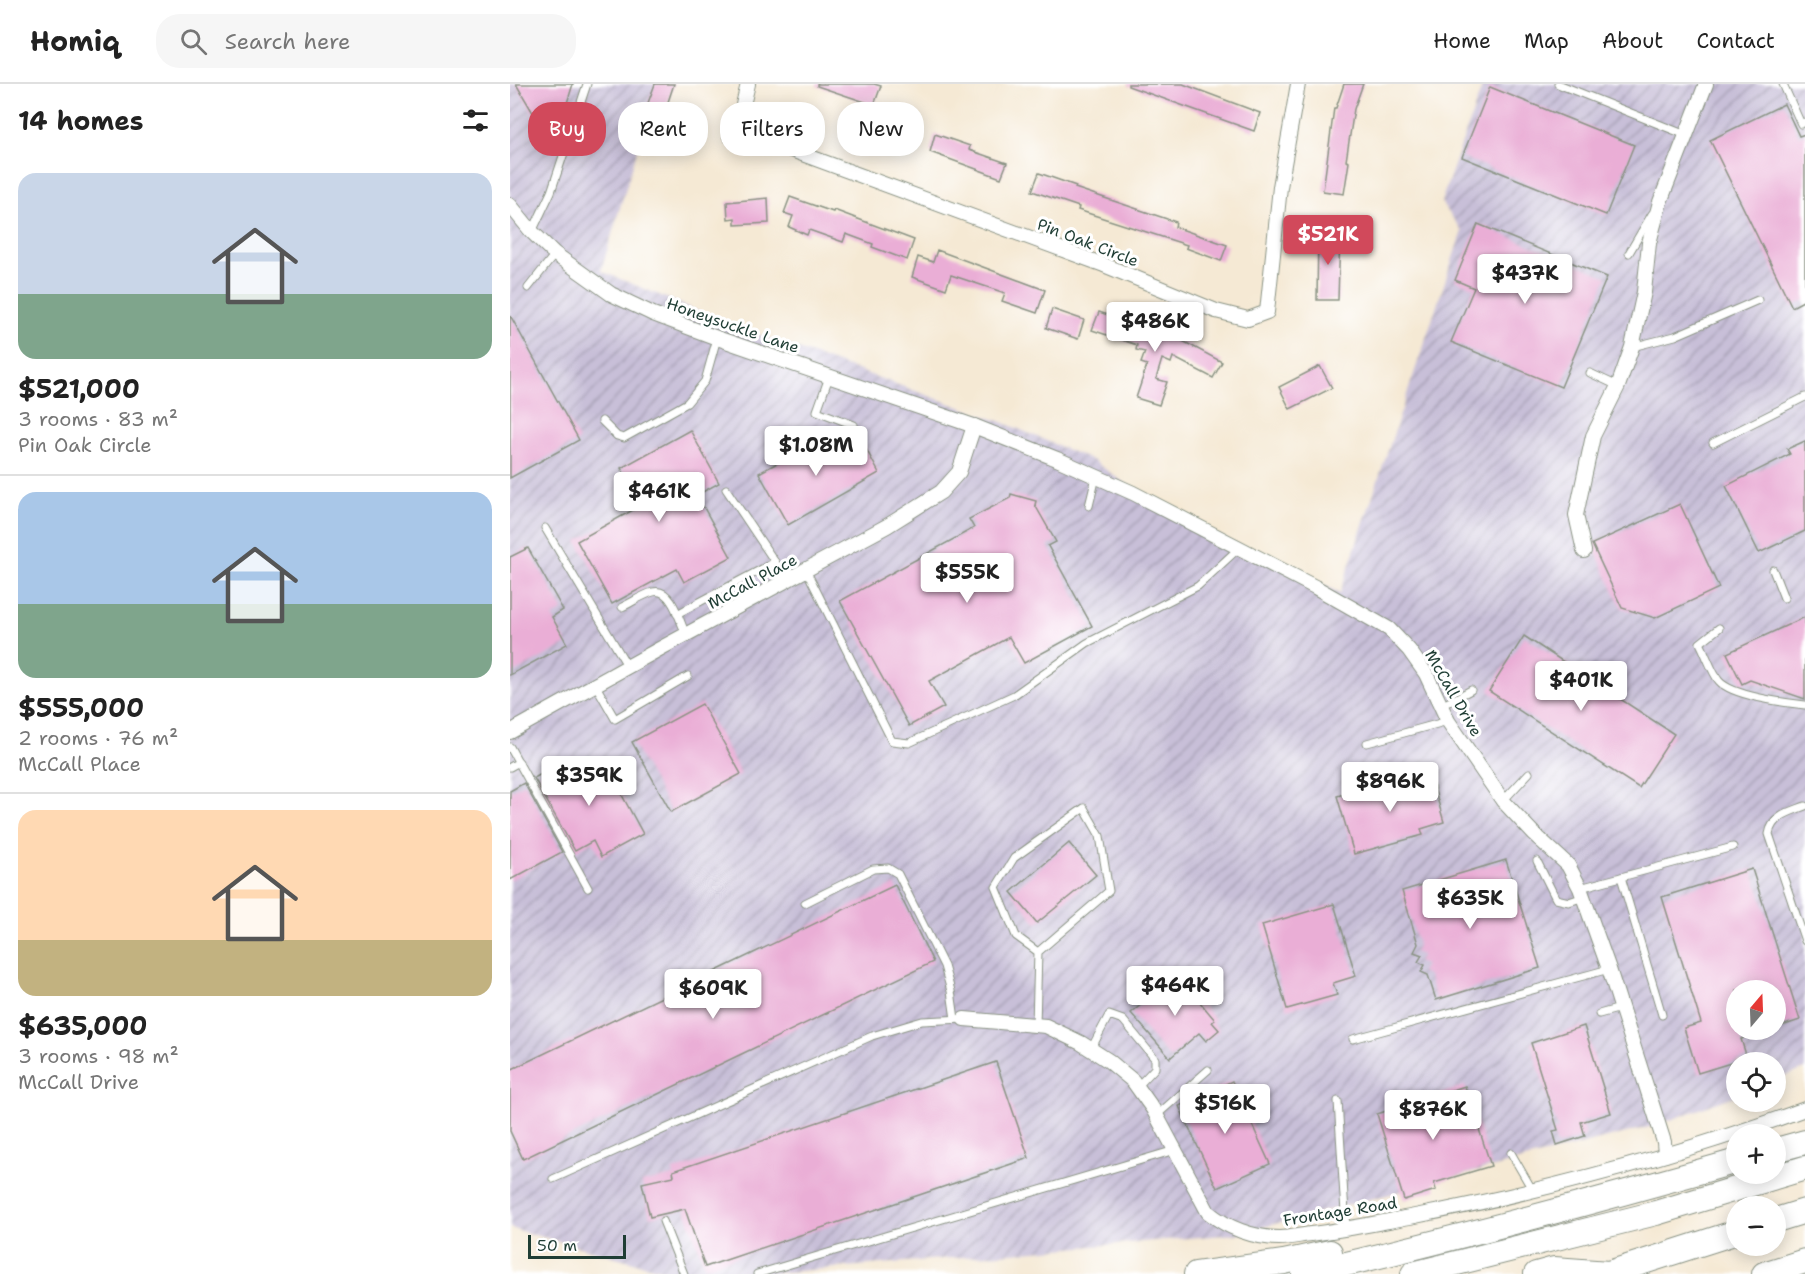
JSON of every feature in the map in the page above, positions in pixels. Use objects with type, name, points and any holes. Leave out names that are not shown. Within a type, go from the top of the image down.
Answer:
[{"type":"highway","points":[[1786,1147],[1803,1142]]},
{"type":"highway","points":[[1304,1274],[1620,1195],[1726,1164]]},
{"type":"highway","points":[[1413,1274],[1656,1213],[1805,1168]]},
{"type":"highway","points":[[1196,1274],[1284,1262],[1620,1195]]},
{"type":"highway","points":[[1786,1217],[1805,1211]]},
{"type":"highway","points":[[1536,1274],[1554,1269],[1607,1273],[1726,1235]]},
{"type":"highway","points":[[1764,1274],[1805,1261]]},
{"type":"street","name":"Pin Oak Circle","points":[[748,84],[742,109],[730,136],[775,144],[1216,310],[1248,319],[1267,312],[1280,188],[1298,84]]},
{"type":"street","points":[[1584,552],[1576,515],[1593,436],[1618,386],[1632,347],[1644,292],[1649,243],[1660,202],[1706,84]]},
{"type":"street","name":"Honeysuckle Lane","points":[[510,205],[532,232],[555,254],[611,294],[653,314],[717,338],[974,426]]},
{"type":"street","name":"McCall Drive","points":[[974,426],[1133,493],[1315,587],[1389,629],[1409,650],[1426,674],[1448,721],[1503,801],[1568,865],[1582,892],[1664,1142],[1665,1155]]},
{"type":"street","name":"McCall Place","points":[[510,732],[887,526],[941,492],[959,472],[974,426]]},
{"type":"street","name":"Frontage Road","points":[[959,1019],[1046,1026],[1109,1061],[1137,1087],[1157,1115],[1208,1212],[1220,1223],[1255,1235],[1279,1238],[1346,1229],[1533,1191],[1665,1155],[1805,1109]]},
{"type":"lane","points":[[532,232],[551,192],[587,84]]},
{"type":"lane","points":[[1558,84],[1686,135]]},
{"type":"lane","points":[[1783,84],[1801,124],[1805,122]]},
{"type":"lane","points":[[1629,253],[1660,202]]},
{"type":"lane","points":[[528,288],[555,254]]},
{"type":"lane","points":[[1632,347],[1675,336],[1758,300]]},
{"type":"lane","points":[[602,421],[617,436],[624,438],[687,403],[705,381],[717,338]]},
{"type":"lane","points":[[1590,373],[1618,386]]},
{"type":"lane","points":[[829,377],[817,411],[854,425]]},
{"type":"lane","points":[[1713,443],[1805,397]]},
{"type":"lane","points":[[1089,506],[1096,477]]},
{"type":"lane","points":[[726,489],[787,580]]},
{"type":"lane","points":[[545,528],[628,666]]},
{"type":"lane","points":[[806,570],[892,741],[909,743],[1014,695],[1086,642],[1197,586],[1238,549]]},
{"type":"lane","points":[[677,614],[775,562]]},
{"type":"lane","points":[[1773,570],[1785,598]]},
{"type":"lane","points":[[622,607],[656,592],[668,597],[686,635]]},
{"type":"lane","points":[[1719,628],[1700,643],[1720,682],[1733,690],[1776,702],[1805,705]]},
{"type":"lane","points":[[595,684],[615,719],[688,676]]},
{"type":"lane","points":[[1441,706],[1471,690]]},
{"type":"lane","points":[[1367,743],[1448,721]]},
{"type":"lane","points":[[510,747],[588,888]]},
{"type":"lane","points":[[510,767],[519,762]]},
{"type":"lane","points":[[1503,801],[1529,773]]},
{"type":"lane","points":[[1805,806],[1786,813],[1774,821],[1769,834],[1805,941]]},
{"type":"lane","points":[[1036,1025],[1038,952],[1109,891],[1100,836],[1084,808],[1014,858],[996,887],[1016,936],[1038,952]]},
{"type":"lane","points":[[1537,861],[1556,899],[1569,902],[1582,892],[1621,877],[1732,847]]},
{"type":"lane","points":[[553,1179],[872,1036],[922,1022],[959,1019],[944,966],[898,874],[888,868],[873,869],[805,903]]},
{"type":"lane","points":[[1621,877],[1662,1015]]},
{"type":"lane","points":[[1353,1039],[1609,969]]},
{"type":"lane","points":[[1599,1014],[1621,1008]]},
{"type":"lane","points":[[1091,1049],[1109,1015],[1123,1020],[1155,1059],[1155,1068],[1137,1087]]},
{"type":"lane","points":[[1157,1115],[1208,1070]]},
{"type":"lane","points":[[1338,1101],[1346,1229]]},
{"type":"lane","points":[[757,1274],[1175,1150]]},
{"type":"lane","points":[[1511,1153],[1533,1191]]},
{"type":"lane","points":[[663,1221],[684,1274]]},
{"type":"shaded area","points":[[510,84],[657,84],[652,102],[618,102],[618,156],[635,156],[601,271],[734,326],[1002,422],[1094,461],[1156,506],[1340,593],[1462,231],[1441,202],[1483,84],[1805,84],[1805,1069],[1786,1076],[1786,1052],[1726,1052],[1726,1099],[1657,1125],[1236,1234],[763,1274],[677,1274],[510,1228]]},
{"type":"building","points":[[516,84],[573,84],[567,102],[528,102],[528,104]]},
{"type":"building","points":[[655,84],[674,84],[668,102],[648,102]]},
{"type":"building","points":[[817,84],[874,84],[881,86],[875,102],[865,102],[817,86]]},
{"type":"building","points":[[1128,84],[1183,84],[1260,113],[1254,131],[1128,86]]},
{"type":"building","points":[[1344,84],[1363,84],[1354,109],[1346,161],[1349,162],[1344,194],[1323,191],[1334,108],[1336,108]]},
{"type":"building","points":[[1490,87],[1634,145],[1606,215],[1462,157]]},
{"type":"building","points":[[1784,104],[1799,136],[1805,134],[1805,300],[1792,307],[1710,140]]},
{"type":"building","points":[[935,134],[970,146],[969,150],[1007,163],[1001,178],[930,152]]},
{"type":"building","points":[[1039,173],[1076,186],[1075,188],[1176,222],[1175,227],[1227,245],[1221,261],[1186,248],[1187,245],[1078,210],[1079,207],[1032,191]]},
{"type":"building","points":[[790,197],[833,212],[834,210],[914,240],[907,260],[846,234],[843,242],[809,230],[807,235],[789,227],[793,216],[784,213]]},
{"type":"building","points":[[768,198],[769,223],[735,225],[735,218],[728,219],[727,202]]},
{"type":"building","points":[[1478,224],[1607,277],[1561,387],[1451,342],[1474,288],[1455,280]]},
{"type":"building","points":[[1318,233],[1340,234],[1338,300],[1317,300]]},
{"type":"building","points":[[937,250],[1045,290],[1037,313],[1002,301],[1005,293],[951,275],[946,289],[912,277],[918,257],[933,262]]},
{"type":"building","points":[[1052,309],[1084,320],[1078,339],[1046,328]]},
{"type":"building","points":[[1099,312],[1179,339],[1222,362],[1213,378],[1173,357],[1171,363],[1162,359],[1156,379],[1167,382],[1159,405],[1136,398],[1147,365],[1141,363],[1145,352],[1136,350],[1137,345],[1092,330]]},
{"type":"building","points":[[510,315],[579,440],[510,478]]},
{"type":"building","points":[[1320,366],[1332,388],[1290,409],[1279,387]]},
{"type":"building","points":[[690,430],[719,483],[697,495],[731,557],[684,582],[677,569],[612,604],[577,541],[642,505],[621,468]]},
{"type":"building","points":[[833,432],[846,455],[864,445],[879,473],[788,525],[759,473]]},
{"type":"building","points":[[1805,441],[1805,531],[1759,553],[1726,486],[1790,454],[1787,449]]},
{"type":"building","points":[[1011,494],[1036,501],[1035,505],[1056,542],[1048,546],[1092,626],[1024,663],[1009,637],[929,681],[944,707],[909,726],[840,601],[974,528],[969,519],[1010,498]]},
{"type":"building","points":[[1680,504],[1719,588],[1655,618],[1622,608],[1592,544]]},
{"type":"building","points":[[528,548],[563,610],[552,617],[567,644],[510,675],[510,557]]},
{"type":"building","points":[[1805,617],[1805,699],[1750,680],[1742,684],[1727,653]]},
{"type":"building","points":[[1524,636],[1674,734],[1639,788],[1489,691]]},
{"type":"building","points":[[702,704],[741,774],[671,812],[632,742]]},
{"type":"building","points":[[570,758],[579,775],[604,762],[643,834],[601,857],[593,841],[575,851],[534,778]]},
{"type":"building","points":[[1406,777],[1408,783],[1431,777],[1444,822],[1421,829],[1423,835],[1354,854],[1337,796]]},
{"type":"building","points":[[524,783],[562,852],[510,880],[510,791]]},
{"type":"building","points":[[1069,843],[1096,875],[1037,923],[1011,892]]},
{"type":"building","points":[[1506,860],[1540,968],[1436,1000],[1428,975],[1421,972],[1425,965],[1418,962],[1422,955],[1414,952],[1418,944],[1402,891]]},
{"type":"building","points":[[1752,869],[1800,1020],[1786,1025],[1786,980],[1726,980],[1726,1040],[1741,1040],[1745,1052],[1726,1052],[1726,1064],[1698,1073],[1684,1028],[1701,1023],[1662,897]]},
{"type":"building","points":[[895,885],[933,962],[523,1159],[510,1131],[510,1070]]},
{"type":"building","points":[[1334,904],[1356,976],[1333,983],[1337,995],[1287,1009],[1262,925]]},
{"type":"building","points":[[1177,975],[1215,1020],[1212,1022],[1219,1030],[1206,1041],[1199,1033],[1170,1058],[1131,1013]]},
{"type":"building","points":[[1584,1026],[1611,1113],[1581,1122],[1585,1136],[1557,1145],[1553,1131],[1558,1130],[1531,1043]]},
{"type":"building","points":[[996,1062],[1029,1158],[705,1267],[685,1209],[650,1217],[642,1183],[674,1176],[673,1171]]},
{"type":"building","points":[[1232,1081],[1270,1164],[1217,1188],[1179,1106]]},
{"type":"building","points":[[1465,1086],[1491,1166],[1434,1183],[1436,1190],[1404,1200],[1377,1114]]}]
